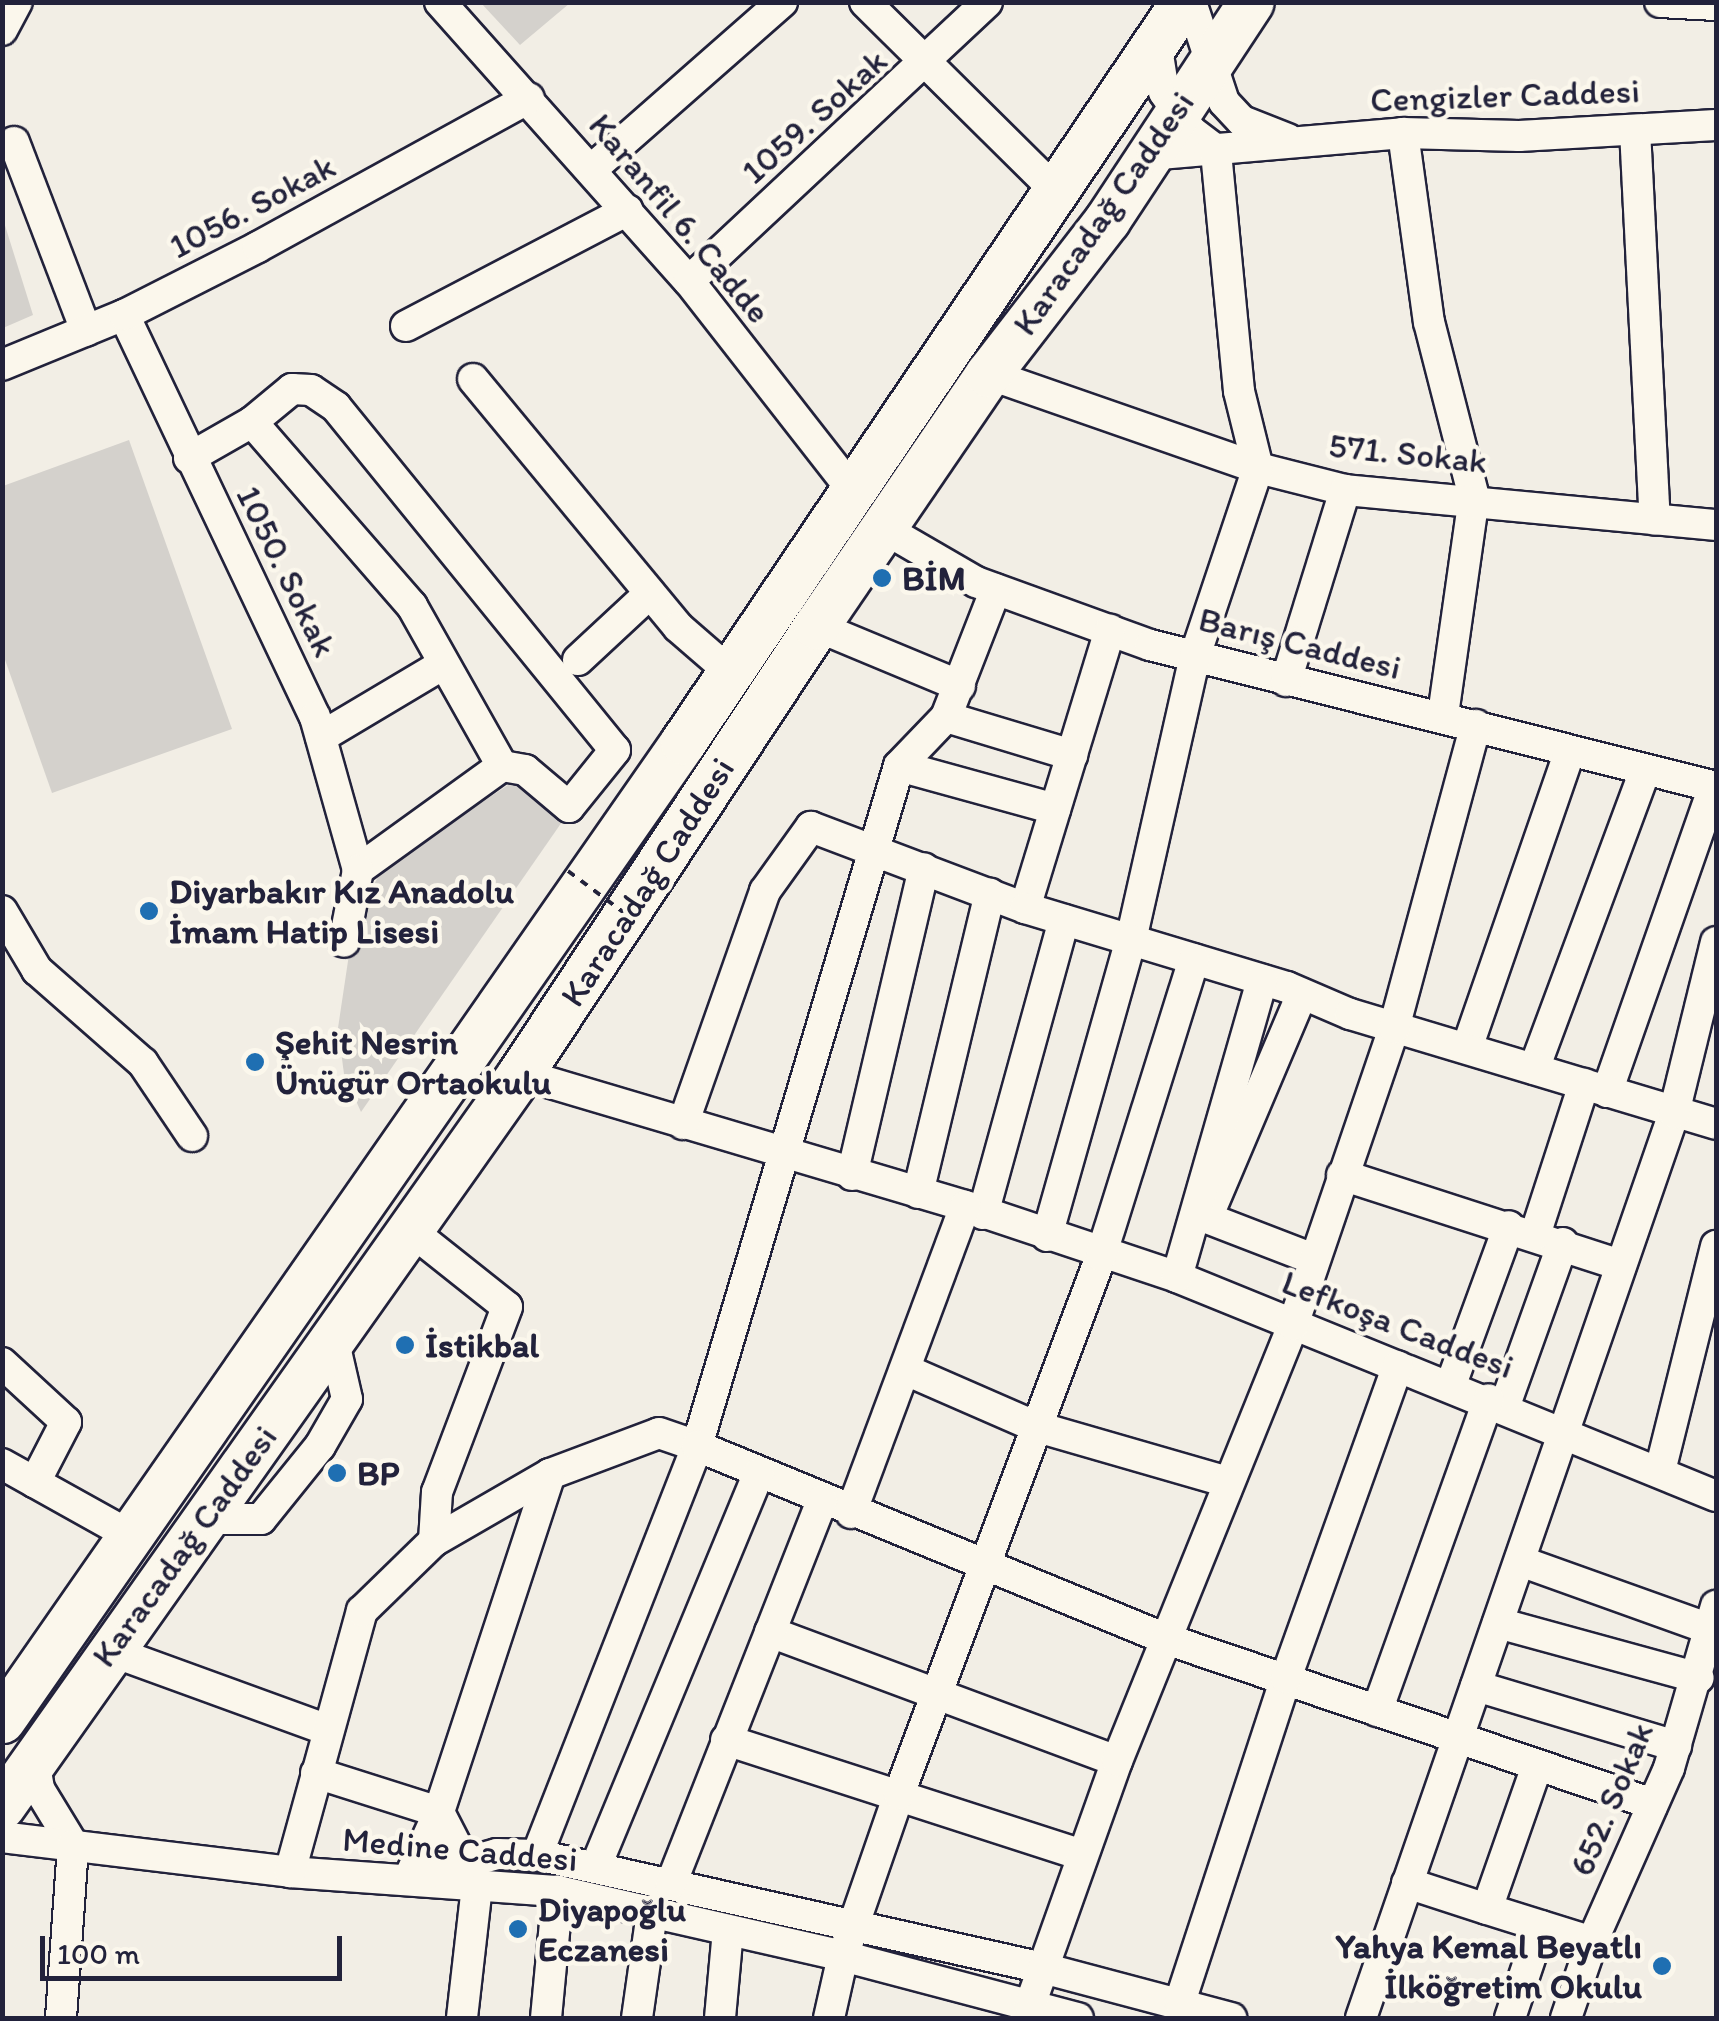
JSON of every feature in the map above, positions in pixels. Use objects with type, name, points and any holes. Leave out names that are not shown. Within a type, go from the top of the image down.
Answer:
[{"type":"highway","name":"Karacadağ Caddesi","points":[[2,1720],[730,672],[1056,191],[1155,23],[1183,2]]},
{"type":"highway","name":"Karacadağ Caddesi","points":[[2,1806],[108,1650],[520,1074],[816,626],[988,374],[1107,220],[1251,2]]},
{"type":"street","points":[[2,30],[18,2]]},
{"type":"street","name":"Karanfil 6. Cadde","points":[[440,2],[689,281],[852,490]]},
{"type":"street","points":[[592,169],[782,2]]},
{"type":"street","points":[[865,2],[1056,191]]},
{"type":"street","name":"1059. Sokak","points":[[689,281],[926,65],[987,2]]},
{"type":"street","name":"Cengizler Caddesi","points":[[1190,2],[1209,62],[1232,113],[1296,141]]},
{"type":"street","points":[[1660,2],[1716,5]]},
{"type":"street","points":[[1047,1236],[1131,940],[1195,656],[1258,468],[1239,391],[1216,150],[1176,112],[1156,67],[1155,23]]},
{"type":"street","name":"1056. Sokak","points":[[2,364],[124,315],[528,98]]},
{"type":"street","name":"Cengizler Caddesi","points":[[1148,155],[1402,133],[1716,125]]},
{"type":"street","points":[[1635,130],[1655,520]]},
{"type":"street","points":[[1402,133],[1429,322],[1474,497],[1442,716]]},
{"type":"street","points":[[14,142],[86,330]]},
{"type":"street","points":[[406,326],[628,210]]},
{"type":"street","name":"1050. Sokak","points":[[124,315],[189,458],[274,623],[321,738],[358,870]]},
{"type":"street","name":"571. Sokak","points":[[988,374],[1258,468],[1345,490],[1474,497],[1716,525]]},
{"type":"street","points":[[474,378],[650,593],[730,672]]},
{"type":"street","points":[[189,458],[252,422],[292,390],[311,390],[336,407],[615,750],[569,807],[525,770],[502,766],[358,870],[344,942]]},
{"type":"street","points":[[252,422],[412,606],[440,666],[502,766]]},
{"type":"street","points":[[1286,681],[1345,490]]},
{"type":"street","name":"Barış Caddesi","points":[[883,528],[996,589],[1110,630],[1286,681],[1442,716],[1715,786]]},
{"type":"street","points":[[538,1855],[697,1446],[899,766],[946,716],[996,589]]},
{"type":"street","points":[[578,660],[650,593]]},
{"type":"street","points":[[816,626],[960,686]]},
{"type":"street","points":[[1024,908],[1110,630]]},
{"type":"street","points":[[321,738],[440,666]]},
{"type":"street","points":[[946,716],[1072,755]]},
{"type":"street","points":[[1030,2006],[1116,1761],[1225,1481],[1293,1325],[1394,1028],[1476,725]]},
{"type":"street","points":[[1467,1048],[1570,751]]},
{"type":"street","points":[[899,766],[1055,809]]},
{"type":"street","points":[[1534,1069],[1646,770]]},
{"type":"street","points":[[1450,1387],[1535,1235],[1715,786]]},
{"type":"street","points":[[683,1124],[765,890],[811,828],[875,847],[1024,908],[1262,980],[1394,1028],[1716,1124]]},
{"type":"street","points":[[852,1175],[924,868]]},
{"type":"street","points":[[918,1193],[990,894]]},
{"type":"street","points":[[2,911],[36,970],[143,1063],[192,1136]]},
{"type":"street","points":[[851,1514],[906,1370],[974,1210],[1064,920]]},
{"type":"street","points":[[1361,2018],[1674,1113],[1716,942]]},
{"type":"street","points":[[829,2018],[843,1956],[899,1794],[1101,1256],[1194,959]]},
{"type":"street","points":[[1177,1278],[1262,980]]},
{"type":"street","points":[[1302,994],[1207,1218],[1313,1259]]},
{"type":"street","name":"Lefkoşa Caddesi","points":[[520,1074],[974,1210],[1101,1256],[1177,1278],[1497,1402],[1716,1496]]},
{"type":"street","points":[[1342,1174],[1621,1264]]},
{"type":"street","points":[[408,1229],[506,1307],[437,1492],[434,1541]]},
{"type":"street","points":[[1377,1711],[1497,1402],[1535,1235]]},
{"type":"street","points":[[1660,1471],[1716,1246]]},
{"type":"street","points":[[2,1362],[66,1422],[35,1482]]},
{"type":"street","points":[[1180,2002],[1286,1678],[1398,1366]]},
{"type":"street","points":[[906,1370],[1034,1426],[1225,1481]]},
{"type":"street","points":[[290,1872],[362,1611],[434,1541],[550,1474],[659,1433],[1166,1639],[1286,1678],[1456,1741],[1653,1804]]},
{"type":"street","points":[[2,1464],[128,1534]]},
{"type":"street","points":[[596,1866],[759,1473]]},
{"type":"street","points":[[408,1878],[439,1812],[550,1474]]},
{"type":"street","points":[[672,1884],[822,1501]]},
{"type":"street","points":[[1520,1561],[1715,1622]]},
{"type":"street","name":"652. Sokak","points":[[1566,2018],[1592,1942],[1676,1746],[1715,1622]]},
{"type":"street","points":[[1498,1623],[1699,1678]]},
{"type":"street","points":[[770,1632],[1116,1761]]},
{"type":"street","points":[[108,1650],[328,1730]]},
{"type":"street","points":[[1476,1686],[1676,1746]]},
{"type":"street","points":[[726,1740],[1081,1855]]},
{"type":"street","points":[[34,1760],[39,1789],[73,1845],[61,2018]]},
{"type":"street","points":[[1487,1910],[1538,1766]]},
{"type":"street","points":[[316,1772],[439,1812],[470,1874],[462,2018]]},
{"type":"street","name":"Medine Caddesi","points":[[2,1837],[290,1872],[408,1878],[470,1874],[843,1956],[1078,2018]]},
{"type":"street","points":[[470,1874],[538,1855],[1043,1968],[1231,2018]]},
{"type":"street","points":[[1407,1883],[1592,1942]]},
{"type":"street","points":[[546,2018],[558,1891]]},
{"type":"street","points":[[638,2018],[652,1913]]},
{"type":"street","points":[[1510,2018],[1542,1926]]},
{"type":"street","points":[[720,2018],[728,1930]]},
{"type":"path","points":[[568,871],[635,920]]},
{"type":"shaded area","points":[[481,3],[570,3],[520,45]]},
{"type":"shaded area","points":[[3,219],[33,315],[2,328]]},
{"type":"shaded area","points":[[129,440],[232,729],[52,793],[3,654],[3,486]]},
{"type":"shaded area","points":[[508,785],[536,787],[564,819],[361,1112],[344,1074],[338,1028],[354,921],[383,868]]},
{"type":"place","name":"BİM","points":[[882,578]]},
{"type":"place","name":"Diyarbakır Kız Anadolu İmam Hatip Lisesi","points":[[149,911]]},
{"type":"place","name":"Şehit Nesrin Ünügür Ortaokulu","points":[[255,1062]]},
{"type":"place","name":"İstikbal","points":[[405,1345]]},
{"type":"place","name":"BP","points":[[337,1473]]},
{"type":"place","name":"Diyapoğlu Eczanesi","points":[[518,1929]]},
{"type":"place","name":"Yahya Kemal Beyatlı İlköğretim Okulu","points":[[1662,1966]]}]
